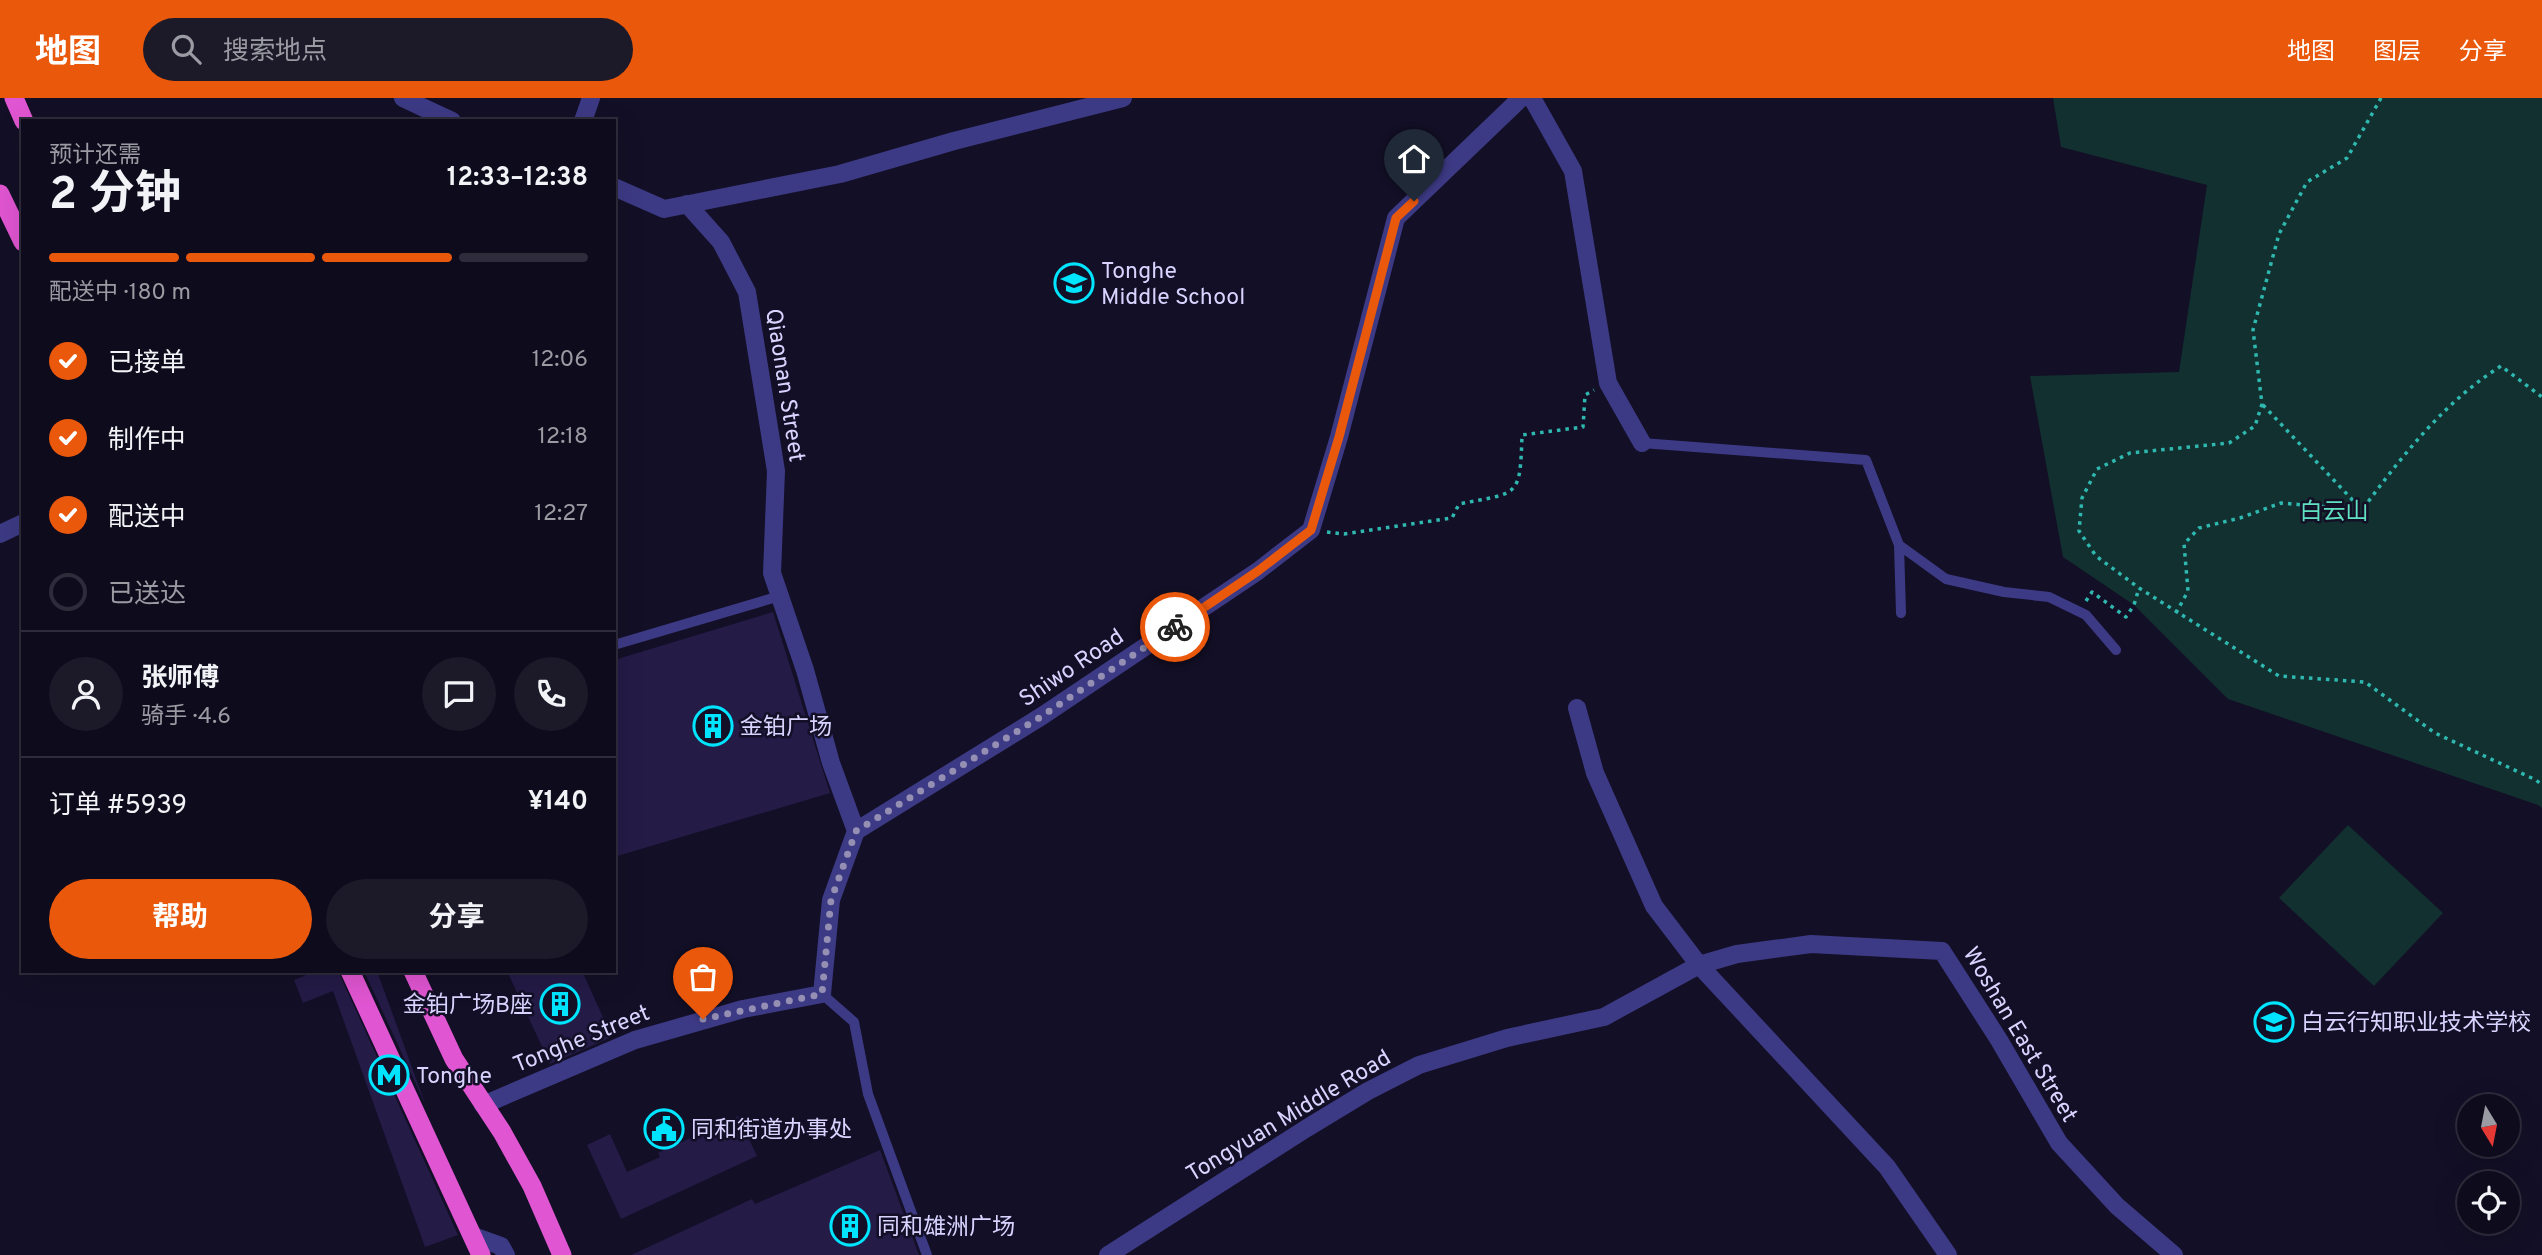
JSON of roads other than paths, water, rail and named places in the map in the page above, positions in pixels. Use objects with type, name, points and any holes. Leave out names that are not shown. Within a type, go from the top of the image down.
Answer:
[{"type":"highway","points":[[13,98],[23,119]]},
{"type":"highway","points":[[0,194],[21,238]]},
{"type":"highway","points":[[351,973],[481,1255]]},
{"type":"highway","points":[[414,973],[443,1040],[502,1132],[532,1185],[562,1255]]},
{"type":"street","points":[[403,98],[448,119]]},
{"type":"street","points":[[584,119],[591,98]]},
{"type":"street","points":[[616,188],[664,209],[841,174],[954,141],[1123,98]]},
{"type":"street","name":"Shiwo Road","points":[[856,831],[1042,716],[1258,571],[1311,530],[1339,437],[1396,218],[1521,98]]},
{"type":"street","points":[[1532,98],[1573,171],[1608,383],[1642,443]]},
{"type":"street","name":"Qiaonan Street","points":[[687,204],[721,242],[747,292],[776,471],[772,573],[805,670],[831,763],[856,831]]},
{"type":"street","points":[[0,534],[21,524]]},
{"type":"street","points":[[1577,708],[1595,773],[1654,906],[1699,965],[1887,1167],[1948,1255]]},
{"type":"street","points":[[822,994],[831,900],[856,831]]},
{"type":"street","name":"Woshan East Street","points":[[1699,965],[1737,954],[1811,944],[1942,951],[1999,1040],[2059,1143],[2117,1206],[2174,1255]]},
{"type":"street","name":"Tongyuan Middle Road","points":[[1108,1255],[1307,1128],[1368,1091],[1419,1065],[1507,1038],[1604,1017],[1699,965]]},
{"type":"street","name":"Tonghe Street","points":[[483,1105],[635,1040],[743,1009],[822,994]]},
{"type":"street","points":[[473,1236],[501,1246],[506,1255]]},
{"type":"lane","points":[[1642,443],[1866,460],[1899,545],[1901,613]]},
{"type":"lane","points":[[1899,545],[1946,579],[2004,592],[2049,597],[2085,615],[2116,650]]},
{"type":"lane","points":[[616,644],[780,596]]},
{"type":"lane","points":[[822,994],[854,1022],[868,1094],[927,1255]]},
{"type":"place","name":"Tonghe Middle School","points":[[1074,283]]},
{"type":"place","name":"金铂广场","points":[[713,726]]},
{"type":"place","name":"金铂广场B座","points":[[560,1004]]},
{"type":"place","name":"白云行知职业技术学校","points":[[2274,1022]]},
{"type":"place","name":"Tonghe","points":[[389,1075]]},
{"type":"place","name":"同和街道办事处","points":[[664,1129]]},
{"type":"place","name":"同和雄洲广场","points":[[850,1226]]},
{"type":"park label","name":"白云山","points":[[2334,511]]}]
